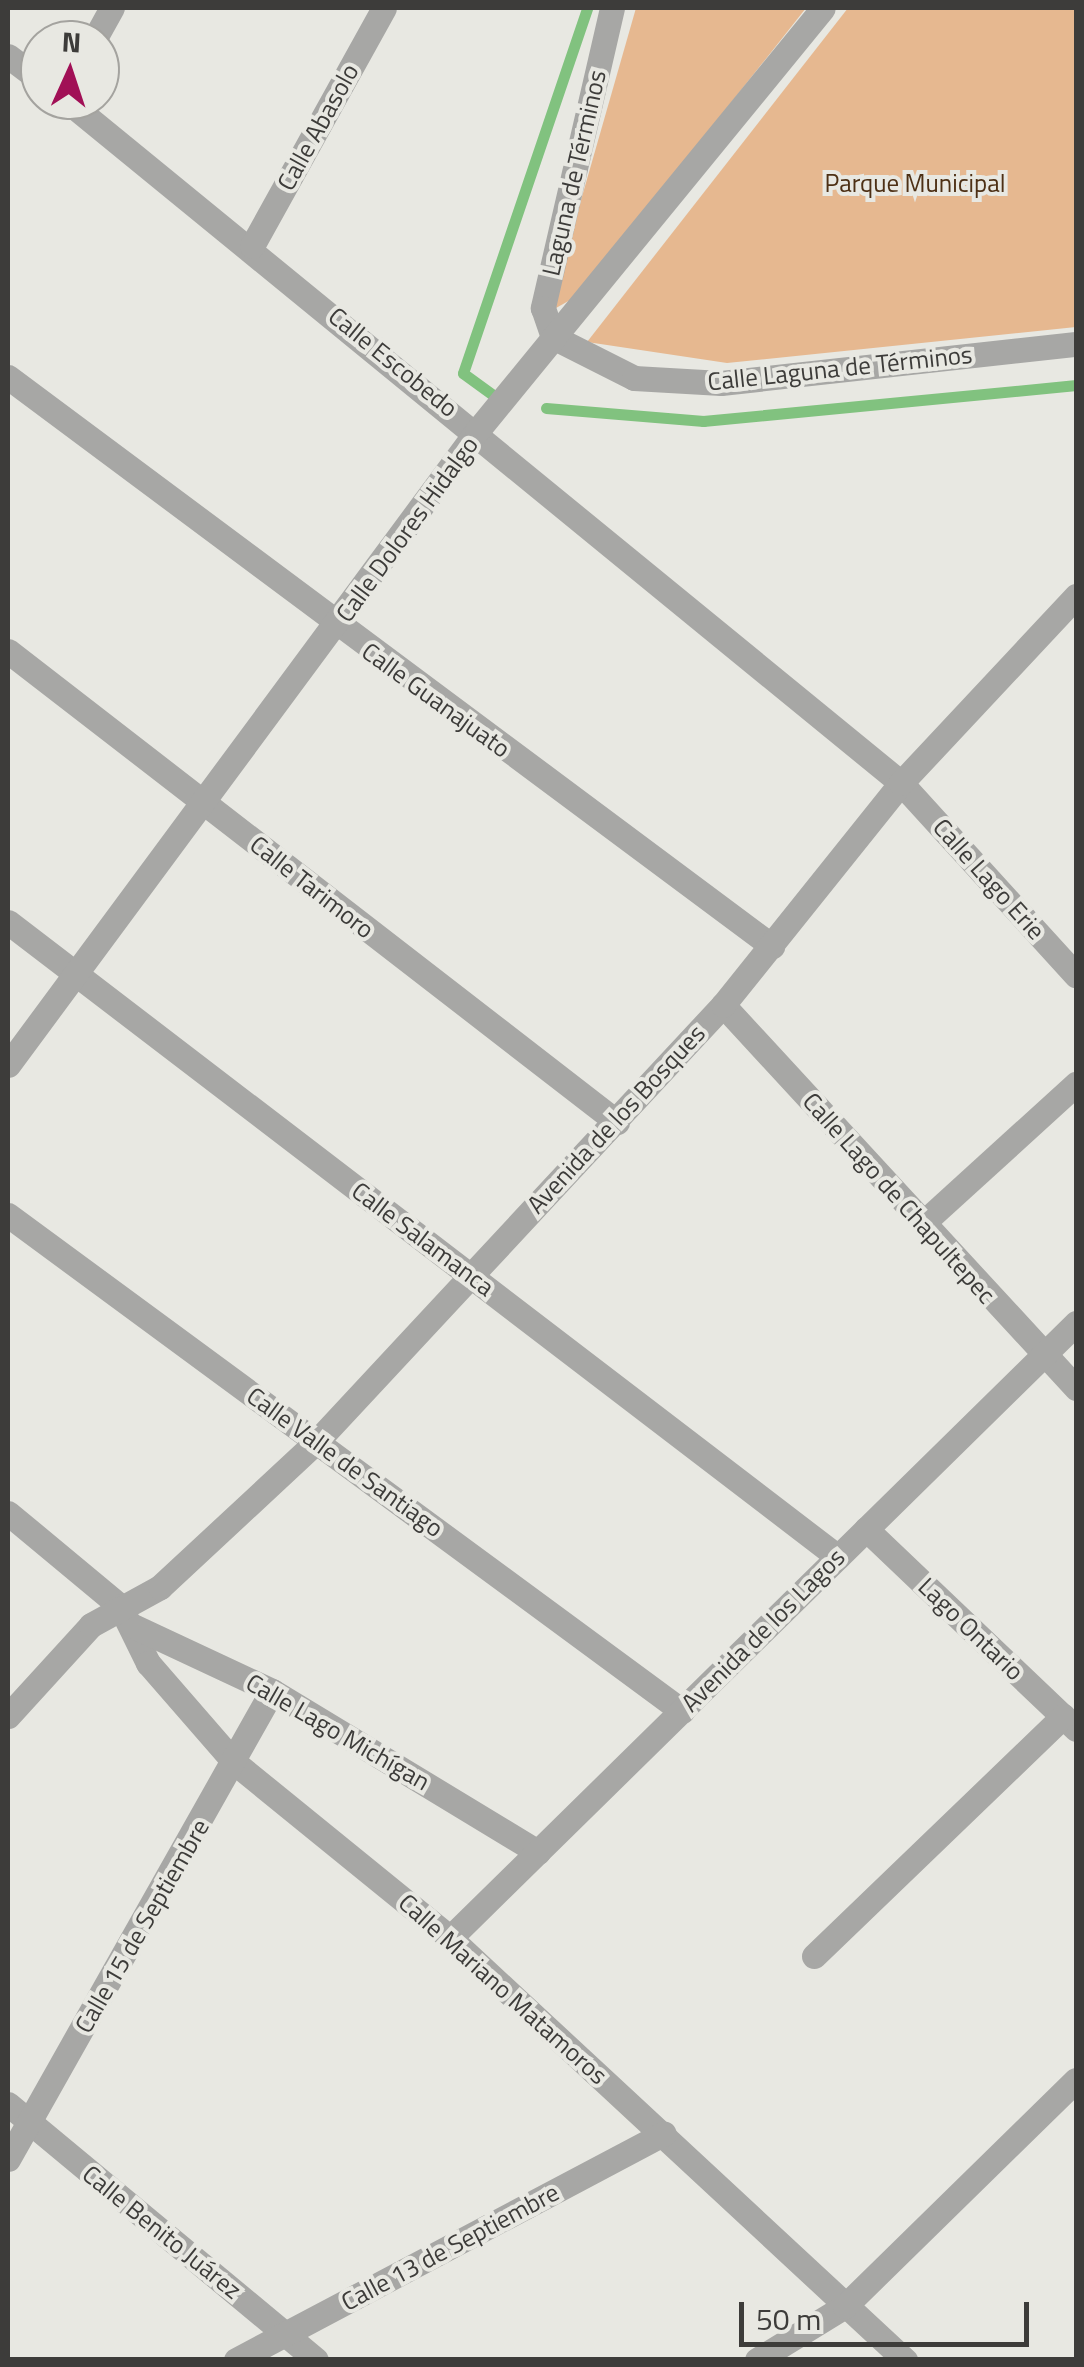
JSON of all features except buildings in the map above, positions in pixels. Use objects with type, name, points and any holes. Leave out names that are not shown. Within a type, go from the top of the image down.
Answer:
[{"type":"street","name":"Calle Abasolo","points":[[252,246],[384,8]]},
{"type":"street","name":"Laguna de Términos","points":[[553,337],[543,308],[612,8]]},
{"type":"street","name":"Calle Dolores Hidalgo","points":[[8,1065],[337,627],[477,430],[823,8]]},
{"type":"street","name":"Calle Escobedo","points":[[91,120],[477,430],[901,783]]},
{"type":"street","name":"Calle Laguna de Términos","points":[[553,337],[634,378],[721,383],[1076,344]]},
{"type":"street","name":"Calle Guanajuato","points":[[8,377],[337,627],[772,946]]},
{"type":"street","name":"Avenida de los Bosques","points":[[8,1716],[160,1587],[318,1440],[468,1274],[617,1122],[723,1006],[901,783],[1076,596]]},
{"type":"street","name":"Calle Tarimoro","points":[[8,651],[617,1122]]},
{"type":"street","name":"Calle Lago Erie","points":[[901,783],[1076,975]]},
{"type":"street","name":"Calle Salamanca","points":[[8,922],[838,1558]]},
{"type":"street","name":"Calle Lago de Chapultepec","points":[[723,1006],[1076,1388]]},
{"type":"street","points":[[922,1223],[1076,1084]]},
{"type":"street","name":"Calle Valle de Santiago","points":[[8,1215],[682,1711]]},
{"type":"street","name":"Avenida de los Lagos","points":[[450,1938],[1076,1322]]},
{"type":"street","points":[[8,1513],[125,1615]]},
{"type":"street","name":"Lago Ontario","points":[[866,1529],[1070,1723]]},
{"type":"street","name":"Calle Lago Michígan","points":[[125,1615],[272,1691],[538,1852]]},
{"type":"street","name":"Calle Mariano Matamoros","points":[[125,1615],[148,1663],[235,1762],[450,1938],[905,2360]]},
{"type":"street","name":"Calle 15 de Septiembre","points":[[8,2159],[272,1691]]},
{"type":"street","points":[[814,1956],[1070,1723]]},
{"type":"street","points":[[757,2360],[845,2306],[1076,2080]]},
{"type":"street","name":"Calle Benito Juárez","points":[[8,2104],[316,2360]]},
{"type":"street","name":"Calle 13 de Septiembre","points":[[236,2360],[664,2134]]},
{"type":"green space","points":[[636,8],[806,8],[579,295],[549,312]]},
{"type":"green space","name":"Parque Municipal","points":[[848,8],[1076,8],[1076,327],[727,363],[587,342]]},
{"type":"waterway","points":[[493,395],[463,373],[587,8]]},
{"type":"waterway","points":[[546,408],[703,421],[1076,385]]}]
